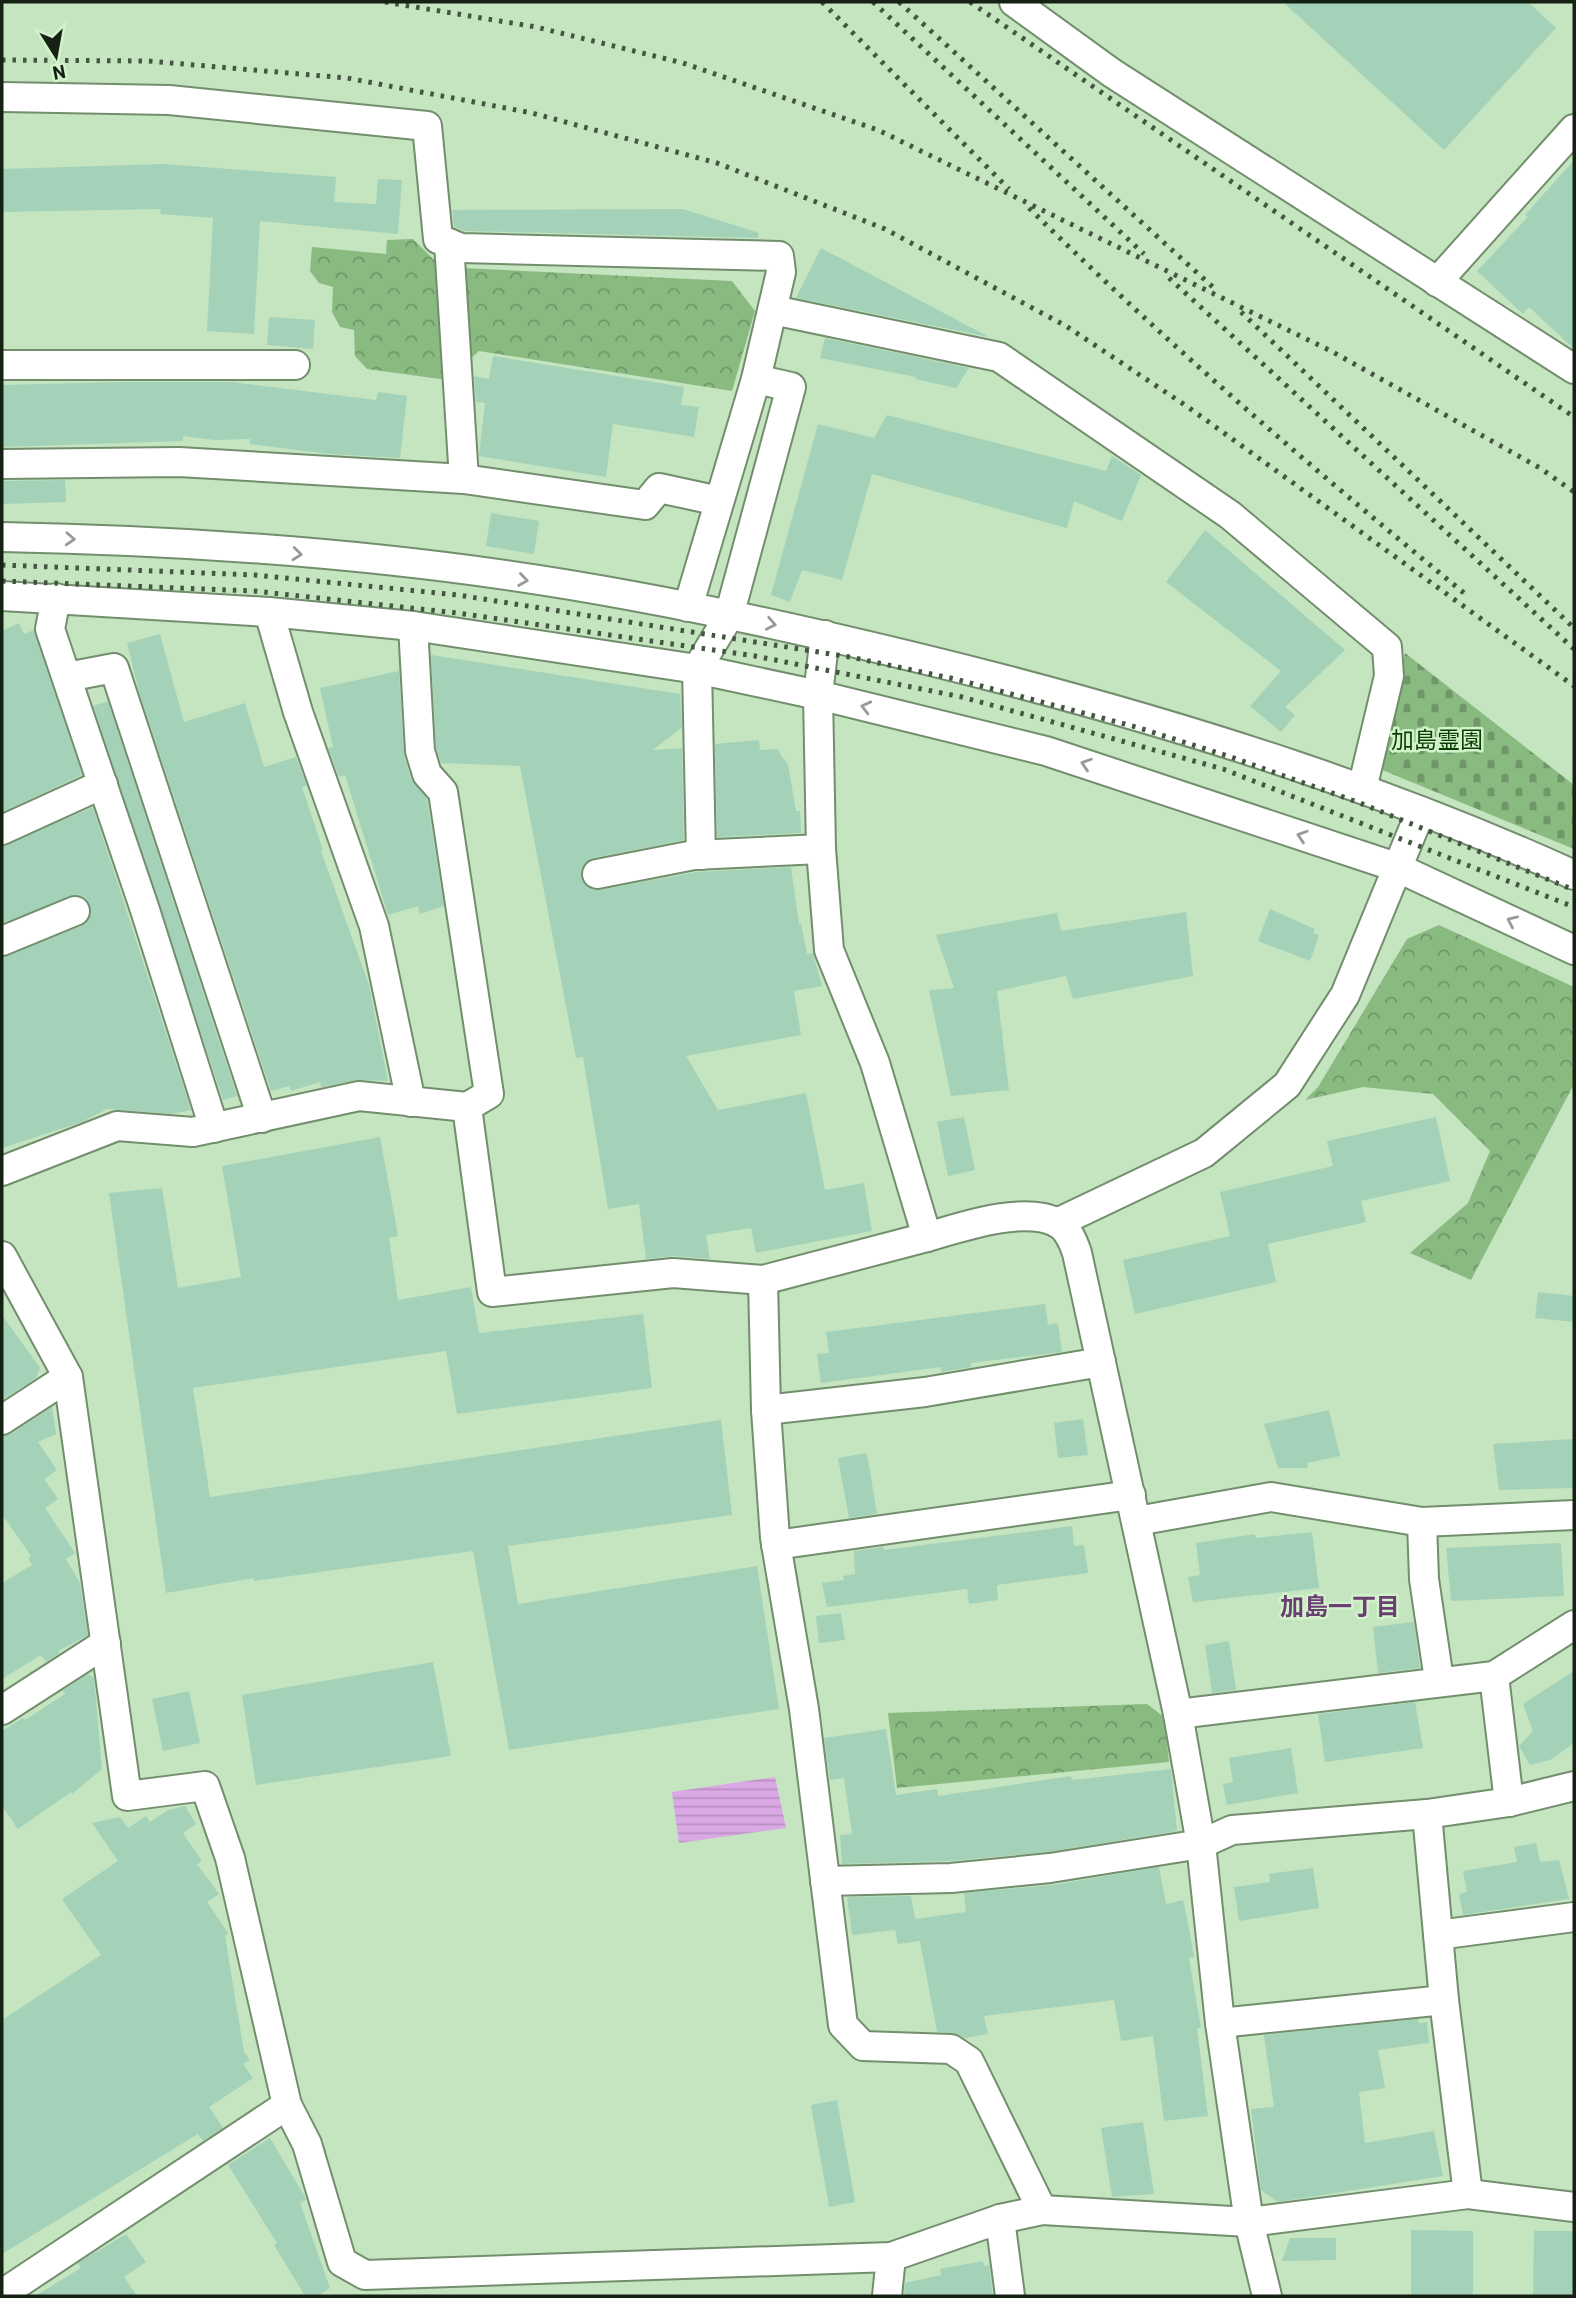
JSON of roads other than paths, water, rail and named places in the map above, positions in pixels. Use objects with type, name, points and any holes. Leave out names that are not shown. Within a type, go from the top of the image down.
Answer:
[{"type":"street","points":[[1014,2],[1112,73],[1574,369]]},
{"type":"street","points":[[2,97],[169,100],[427,126],[438,239],[461,248],[779,256],[781,272],[756,379],[688,607]]},
{"type":"street","points":[[1437,282],[1574,129]]},
{"type":"street","points":[[449,243],[464,479]]},
{"type":"street","points":[[773,310],[999,357],[1230,515],[1387,647],[1389,676],[1362,789]]},
{"type":"street","points":[[2,365],[295,365]]},
{"type":"street","points":[[701,855],[697,669],[729,616],[791,387],[756,379]]},
{"type":"street","points":[[2,464],[180,462],[464,479],[645,505],[659,488],[759,500]]},
{"type":"street","points":[[2,537],[252,549],[435,567],[630,595],[825,635],[1188,729],[1362,789],[1519,850],[1574,875]]},
{"type":"street","points":[[2,596],[268,612],[412,626],[697,669],[818,695],[1046,751],[1396,867],[1574,950]]},
{"type":"street","points":[[56,598],[50,629],[214,1128]]},
{"type":"street","points":[[268,612],[299,712],[374,926],[411,1102]]},
{"type":"street","points":[[2,1171],[117,1126],[193,1132],[359,1096],[467,1107],[489,1094],[443,792],[427,774],[420,751],[412,626]]},
{"type":"street","points":[[825,635],[818,695],[821,849],[829,950],[875,1063],[927,1237]]},
{"type":"street","points":[[66,677],[114,668],[261,1118]]},
{"type":"street","points":[[2,830],[103,784]]},
{"type":"street","points":[[1057,1223],[1204,1153],[1287,1085],[1345,995],[1420,813]]},
{"type":"street","points":[[597,874],[701,855],[821,849]]},
{"type":"street","points":[[2,941],[75,911]]},
{"type":"street","points":[[467,1107],[492,1292],[674,1273],[763,1280],[979,1223],[1030,1216],[1057,1223],[1071,1236],[1077,1253],[1178,1714],[1201,1844],[1220,2023],[1248,2222],[1267,2296]]},
{"type":"street","points":[[2,1256],[68,1377],[127,1796],[205,1786],[230,1858],[287,2105],[307,2144],[342,2262],[360,2286],[891,2257],[1000,2219],[1042,2210],[1248,2222],[1468,2194],[1574,2207]]},
{"type":"street","points":[[763,1280],[766,1410],[776,1545],[804,1709],[843,2025],[863,2046],[951,2049],[969,2061],[1042,2210]]},
{"type":"street","points":[[766,1410],[925,1392],[1101,1362]]},
{"type":"street","points":[[2,1420],[68,1377]]},
{"type":"street","points":[[776,1545],[1272,1496],[1422,1522],[1574,1515]]},
{"type":"street","points":[[1422,1522],[1424,1579],[1439,1680]]},
{"type":"street","points":[[1178,1714],[1439,1680],[1494,1676],[1574,1625]]},
{"type":"street","points":[[2,1710],[106,1643]]},
{"type":"street","points":[[1494,1676],[1508,1802]]},
{"type":"street","points":[[825,1881],[951,1878],[1050,1868],[1201,1844],[1232,1830],[1427,1814],[1508,1802],[1574,1786]]},
{"type":"street","points":[[1427,1814],[1444,2000],[1468,2194]]},
{"type":"street","points":[[1438,1935],[1574,1917]]},
{"type":"street","points":[[1220,2023],[1444,2000]]},
{"type":"street","points":[[2,2294],[287,2105]]},
{"type":"street","points":[[1000,2219],[1010,2296]]},
{"type":"street","points":[[887,2296],[891,2257]]},
{"type":"railway","points":[[385,2],[536,27],[683,63],[878,130],[1331,351],[1540,468],[1574,492]]},
{"type":"railway","points":[[822,2],[1009,189]]},
{"type":"railway","points":[[873,2],[1144,254]]},
{"type":"railway","points":[[899,2],[1215,289]]},
{"type":"railway","points":[[970,2],[1574,417]]},
{"type":"railway","points":[[2,60],[148,61],[347,78],[532,113],[717,163],[885,229],[1066,326],[1188,407],[1574,686]]},
{"type":"railway","points":[[1029,208],[1081,259],[1242,405],[1464,593]]},
{"type":"railway","points":[[1169,278],[1574,649]]},
{"type":"railway","points":[[1241,312],[1574,628]]},
{"type":"railway","points":[[2,565],[255,575],[458,595],[850,657],[955,679],[1136,727],[1231,757],[1360,803],[1574,890]]},
{"type":"railway","points":[[2,581],[254,591],[457,613],[755,656],[962,697],[1223,769],[1574,907]]},
{"type":"district","name":"加島一丁目","points":[[1340,1607]]},
{"type":"park label","name":"加島霊園","points":[[1437,740]]}]
